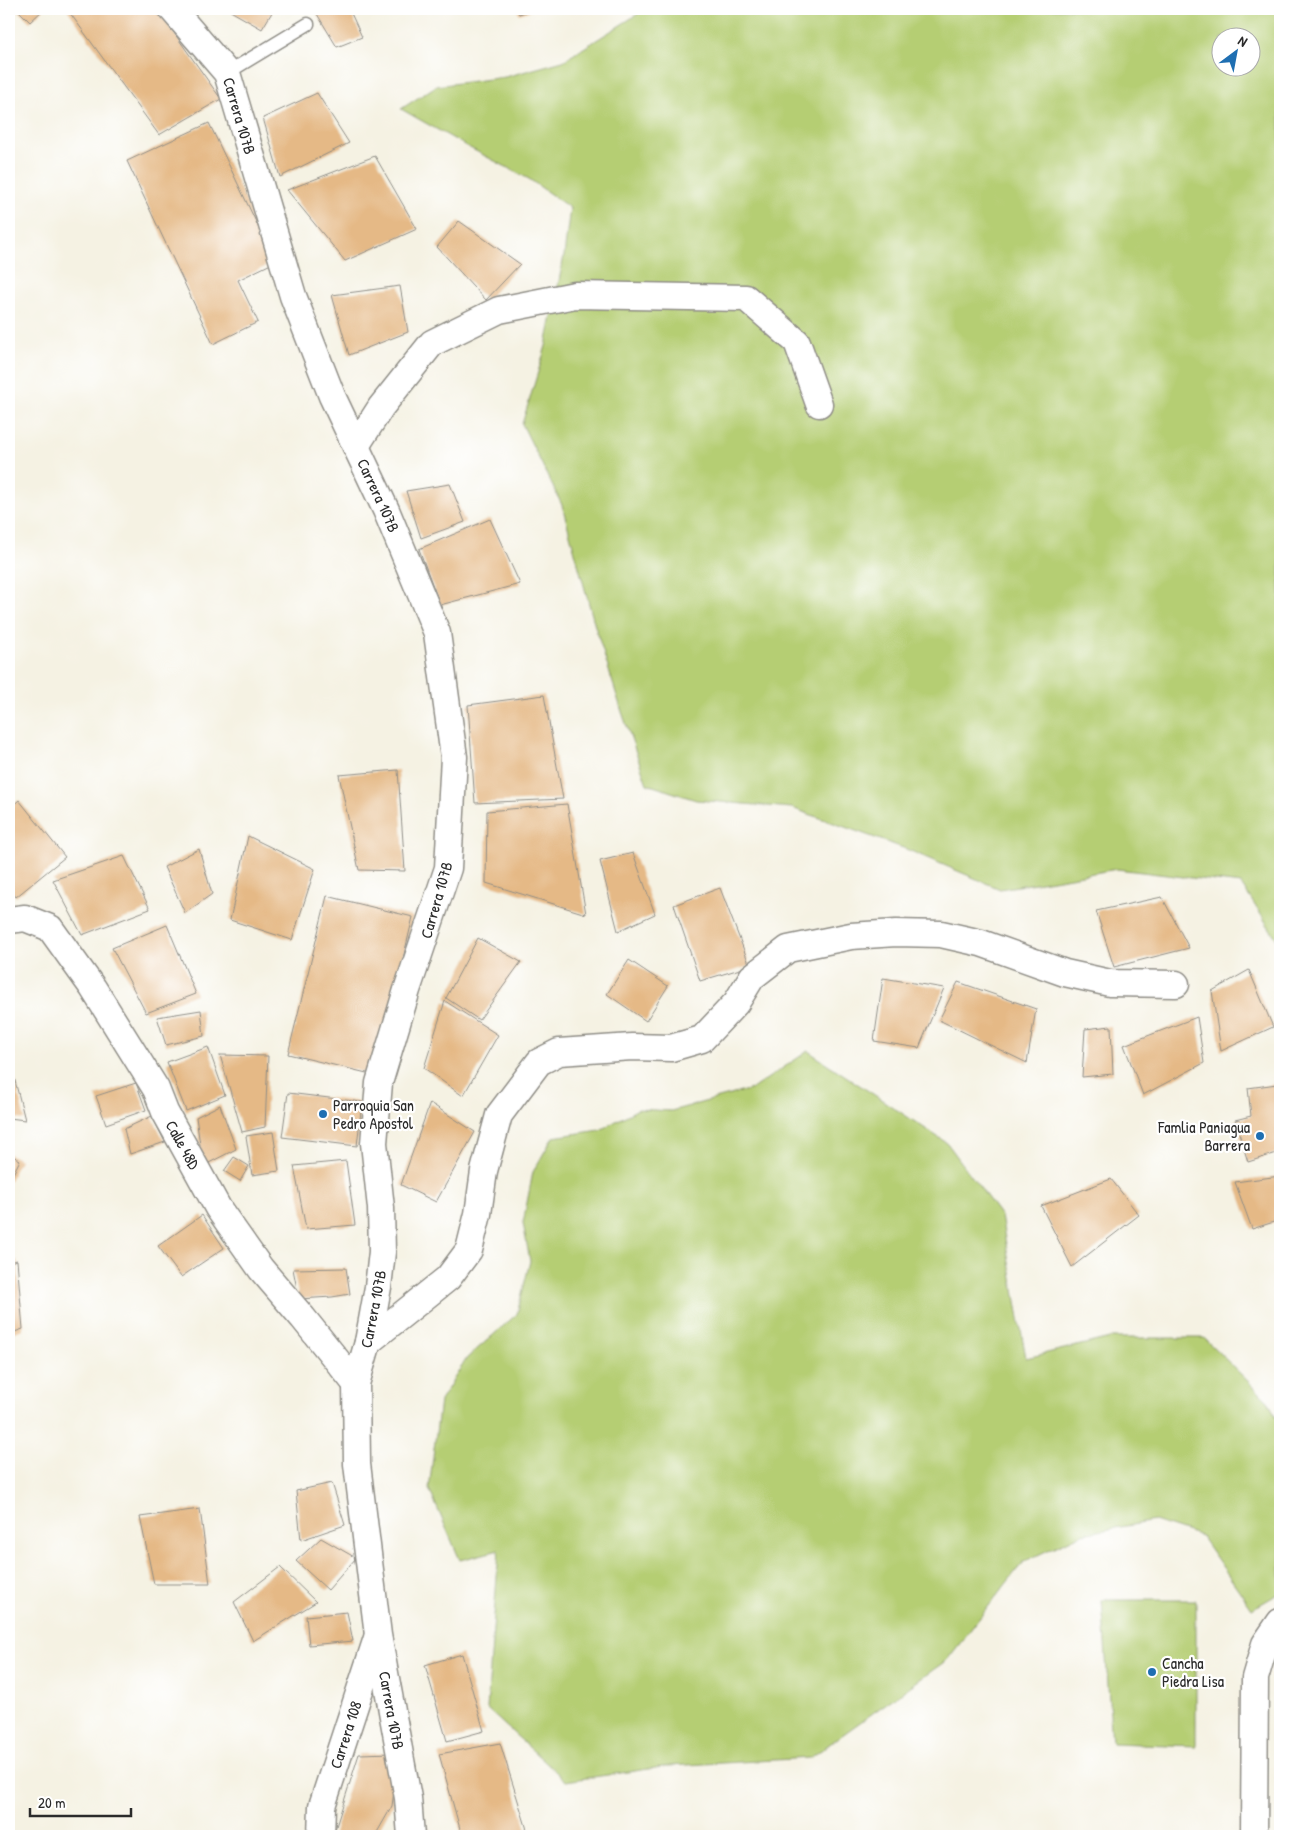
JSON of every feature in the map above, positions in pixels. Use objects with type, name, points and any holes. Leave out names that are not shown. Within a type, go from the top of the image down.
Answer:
[{"type":"street","name":"Carrera 107B","points":[[172,9],[226,73],[293,296],[332,396],[386,510],[437,633],[454,757],[448,868],[440,898],[407,990],[379,1083],[374,1143],[381,1208],[382,1252],[368,1342],[356,1384],[357,1464],[378,1635],[408,1798],[411,1836]]},
{"type":"street","points":[[356,446],[381,407],[432,343],[499,310],[575,295],[746,298],[797,342],[819,404]]},
{"type":"street","name":"Calle 48D","points":[[9,920],[25,918],[50,928],[93,988],[156,1090],[165,1112],[218,1208],[261,1269],[356,1384]]},
{"type":"street","points":[[368,1342],[448,1278],[469,1250],[478,1214],[484,1171],[498,1115],[539,1062],[559,1052],[632,1047],[671,1048],[702,1039],[736,1002],[752,977],[788,950],[851,936],[896,933],[941,934],[981,943],[1065,973],[1110,983],[1176,984]]},
{"type":"street","points":[[1254,1836],[1255,1678],[1265,1644],[1280,1622]]},
{"type":"street","name":"Carrera 108","points":[[321,1836],[322,1806],[361,1692],[378,1635]]},
{"type":"lane","points":[[226,73],[308,24]]},
{"type":"green space","points":[[643,9],[1280,9],[1280,944],[1241,884],[1117,869],[1000,889],[906,849],[792,808],[696,800],[647,784],[595,626],[562,505],[522,424],[546,346],[564,256],[570,208],[529,179],[401,109],[436,86],[505,77],[563,61]]},
{"type":"green space","points":[[808,1051],[947,1143],[1001,1216],[1026,1358],[1110,1338],[1204,1338],[1268,1401],[1280,1424],[1280,1593],[1252,1609],[1201,1536],[1154,1521],[1082,1534],[1023,1562],[947,1660],[810,1758],[669,1766],[566,1781],[487,1709],[499,1550],[460,1560],[429,1489],[440,1401],[467,1358],[517,1314],[530,1261],[523,1223],[533,1172],[553,1137],[600,1130],[638,1109],[671,1111],[752,1089]]},
{"type":"green space","name":"Cancha Piedra Lisa","points":[[1102,1600],[1196,1600],[1196,1746],[1112,1743]]},
{"type":"building","points":[[17,9],[44,9],[30,22]]},
{"type":"building","points":[[67,9],[155,9],[162,16],[221,99],[159,135]]},
{"type":"building","points":[[227,9],[274,9],[262,29]]},
{"type":"building","points":[[314,9],[349,9],[362,37],[337,47]]},
{"type":"building","points":[[517,9],[535,9],[519,14]]},
{"type":"building","points":[[317,93],[349,143],[280,177],[263,118]]},
{"type":"building","points":[[209,123],[275,262],[238,280],[258,322],[213,344],[127,161]]},
{"type":"building","points":[[375,156],[417,229],[345,261],[287,190]]},
{"type":"building","points":[[459,221],[520,264],[486,300],[437,247]]},
{"type":"building","points":[[400,286],[408,332],[349,355],[332,295]]},
{"type":"building","points":[[450,484],[465,522],[421,538],[406,491]]},
{"type":"building","points":[[490,519],[520,584],[440,605],[419,549]]},
{"type":"building","points":[[544,695],[563,799],[475,803],[468,705]]},
{"type":"building","points":[[398,770],[405,871],[359,870],[339,775]]},
{"type":"building","points":[[19,800],[65,857],[16,897],[9,888],[9,809]]},
{"type":"building","points":[[567,804],[586,914],[486,883],[487,811]]},
{"type":"building","points":[[248,836],[315,869],[292,940],[230,920]]},
{"type":"building","points":[[199,849],[212,894],[185,913],[164,867]]},
{"type":"building","points":[[633,853],[655,914],[618,931],[600,861]]},
{"type":"building","points":[[124,856],[150,909],[82,935],[53,880]]},
{"type":"building","points":[[720,888],[750,966],[700,981],[674,905]]},
{"type":"building","points":[[327,896],[413,917],[375,1075],[288,1054]]},
{"type":"building","points":[[1162,897],[1189,948],[1114,967],[1096,911]]},
{"type":"building","points":[[167,925],[196,994],[146,1013],[112,948]]},
{"type":"building","points":[[478,938],[521,962],[479,1020],[446,998]]},
{"type":"building","points":[[629,960],[668,986],[646,1021],[607,994]]},
{"type":"building","points":[[1249,970],[1273,1027],[1221,1051],[1212,991]]},
{"type":"building","points":[[883,978],[944,988],[919,1048],[874,1041]]},
{"type":"building","points":[[958,982],[1036,1009],[1027,1063],[939,1020]]},
{"type":"building","points":[[445,1001],[498,1035],[463,1096],[424,1068]]},
{"type":"building","points":[[201,1010],[204,1036],[166,1045],[157,1017]]},
{"type":"building","points":[[1197,1017],[1204,1063],[1143,1095],[1124,1045]]},
{"type":"building","points":[[1111,1026],[1113,1074],[1082,1077],[1085,1029]]},
{"type":"building","points":[[208,1047],[225,1095],[186,1111],[167,1062]]},
{"type":"building","points":[[220,1055],[268,1056],[265,1127],[242,1132]]},
{"type":"building","points":[[9,1057],[25,1120],[9,1118]]},
{"type":"building","points":[[136,1083],[146,1110],[106,1124],[96,1096]]},
{"type":"building","name":"Famlia Paniagua Barrera","points":[[1277,1084],[1280,1099],[1280,1152],[1248,1162],[1235,1120],[1251,1116],[1248,1088]]},
{"type":"building","name":"Parroquia San Pedro Apostol","points":[[288,1093],[362,1102],[357,1146],[282,1137]]},
{"type":"building","points":[[430,1103],[475,1132],[436,1202],[401,1185]]},
{"type":"building","points":[[220,1105],[236,1149],[203,1166],[196,1117]]},
{"type":"building","points":[[152,1116],[165,1142],[130,1154],[124,1129]]},
{"type":"building","points":[[273,1132],[279,1171],[252,1175],[246,1136]]},
{"type":"building","points":[[9,1154],[20,1160],[9,1182]]},
{"type":"building","points":[[234,1157],[249,1166],[240,1181],[224,1171]]},
{"type":"building","points":[[346,1161],[355,1225],[306,1229],[294,1166]]},
{"type":"building","points":[[1280,1176],[1280,1220],[1252,1229],[1235,1182]]},
{"type":"building","points":[[1111,1179],[1139,1215],[1072,1267],[1041,1206]]},
{"type":"building","points":[[202,1215],[224,1248],[181,1277],[158,1246]]},
{"type":"building","points":[[17,1260],[23,1329],[9,1334],[9,1262]]},
{"type":"building","points":[[346,1268],[350,1294],[299,1299],[293,1269]]},
{"type":"building","points":[[332,1483],[345,1525],[301,1540],[296,1491]]},
{"type":"building","points":[[200,1509],[210,1584],[154,1584],[140,1517]]},
{"type":"building","points":[[321,1538],[356,1558],[328,1590],[296,1561]]},
{"type":"building","points":[[280,1567],[316,1602],[253,1641],[234,1602]]},
{"type":"building","points":[[347,1612],[353,1641],[309,1645],[306,1616]]},
{"type":"building","points":[[462,1654],[484,1731],[447,1741],[425,1665]]},
{"type":"building","points":[[500,1743],[529,1836],[462,1836],[439,1754]]},
{"type":"building","points":[[393,1753],[396,1775],[392,1806],[375,1836],[333,1836],[359,1754]]},
{"type":"place","name":"Parroquia San Pedro Apostol","points":[[323,1114]]},
{"type":"place","name":"Famlia Paniagua Barrera","points":[[1260,1136]]},
{"type":"place","name":"Cancha Piedra Lisa","points":[[1152,1672]]}]
